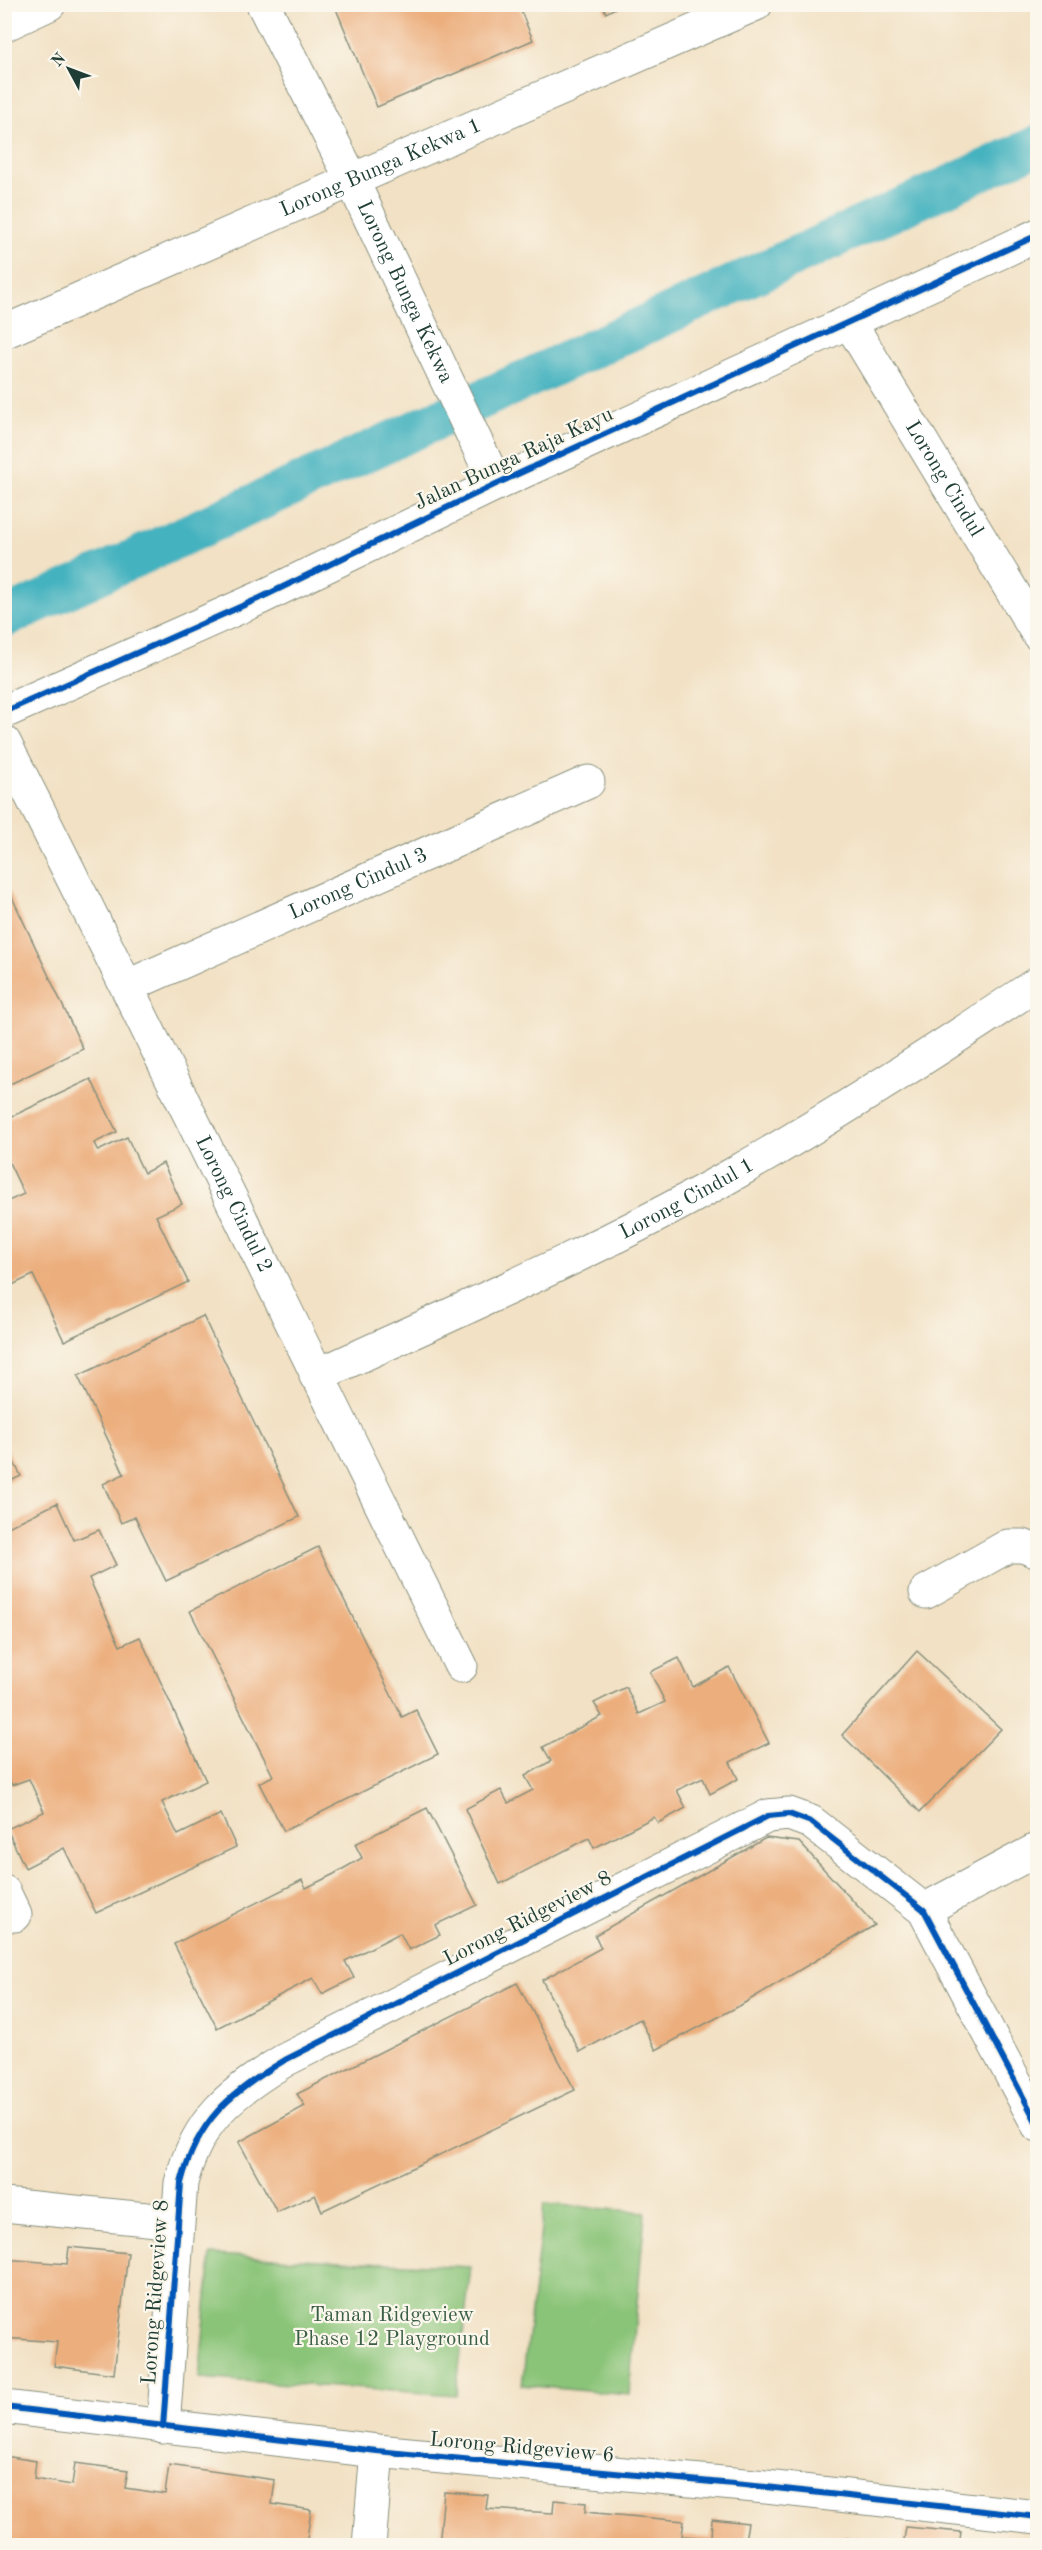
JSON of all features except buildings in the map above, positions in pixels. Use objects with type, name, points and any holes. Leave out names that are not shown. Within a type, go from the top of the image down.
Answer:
[{"type":"street","points":[[4,25],[49,4]]},
{"type":"street","name":"Lorong Bunga Kekwa","points":[[263,4],[352,180],[496,484]]},
{"type":"street","name":"Lorong Bunga Kekwa 1","points":[[4,332],[756,4]]},
{"type":"street","name":"Jalan Bunga Raja Kayu","points":[[4,712],[260,598],[496,484],[1038,235]]},
{"type":"street","name":"Lorong Cindul","points":[[850,323],[1038,633]]},
{"type":"street","name":"Lorong Cindul 2","points":[[4,742],[128,986],[316,1376],[461,1666]]},
{"type":"street","name":"Lorong Cindul 3","points":[[128,986],[588,782]]},
{"type":"street","name":"Lorong Cindul 1","points":[[316,1376],[584,1253],[736,1172],[892,1080],[1038,983]]},
{"type":"street","points":[[926,1592],[1008,1546],[1023,1546],[1038,1552]]},
{"type":"street","name":"Lorong Ridgeview 8","points":[[163,2427],[181,2183],[189,2154],[202,2129],[246,2083],[295,2055],[768,1816],[789,1814],[811,1822],[924,1910],[1038,2125]]},
{"type":"street","points":[[924,1910],[1038,1849]]},
{"type":"street","points":[[4,2205],[177,2223]]},
{"type":"street","name":"Lorong Ridgeview 6","points":[[4,2407],[377,2451],[766,2487],[1038,2517]]},
{"type":"street","points":[[369,2546],[377,2451]]},
{"type":"green space","points":[[544,2204],[645,2212],[629,2395],[522,2385]]},
{"type":"green space","name":"Taman Ridgeview Phase 12 Playground","points":[[211,2255],[471,2267],[456,2395],[199,2378]]},
{"type":"waterway","points":[[4,618],[1038,145]]},
{"type":"cycle path","points":[[4,712],[260,598],[496,484],[1038,235]]},
{"type":"cycle path","points":[[163,2427],[181,2183],[196,2142],[218,2110],[248,2084],[285,2060],[768,1816],[789,1814],[811,1822],[924,1910],[1038,2125]]},
{"type":"cycle path","points":[[4,2407],[377,2451],[766,2487],[1038,2517]]}]
